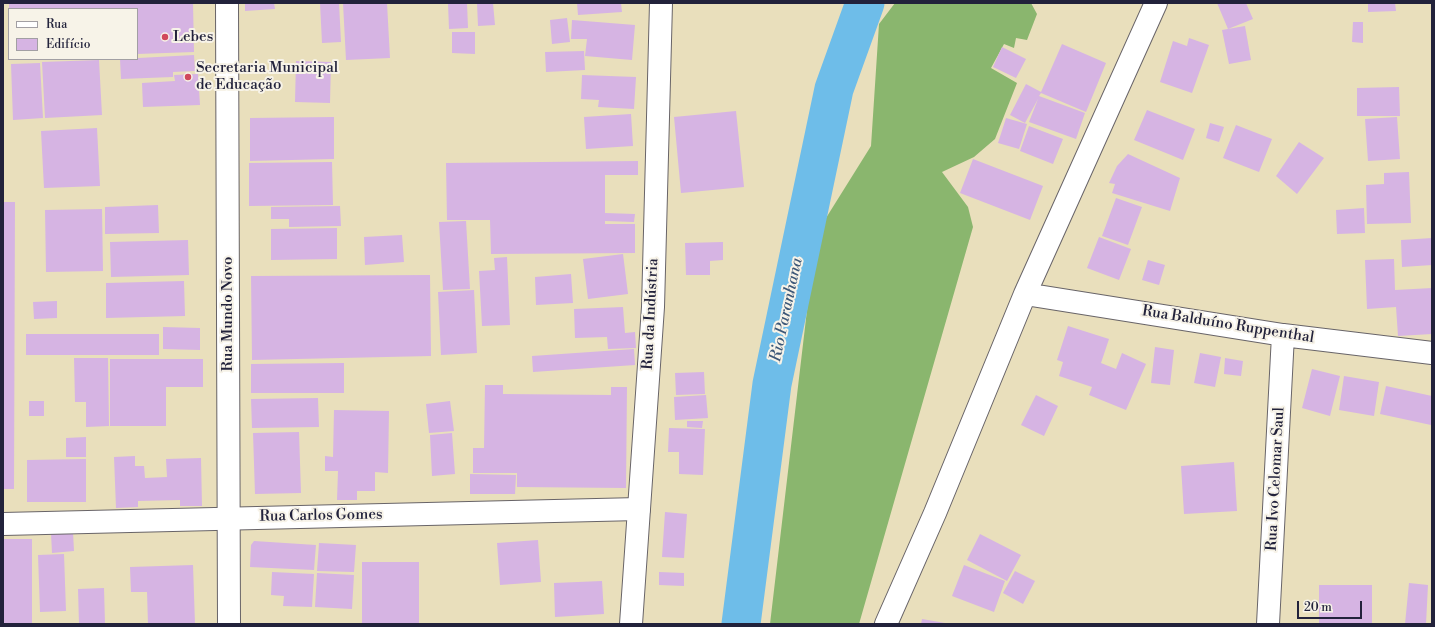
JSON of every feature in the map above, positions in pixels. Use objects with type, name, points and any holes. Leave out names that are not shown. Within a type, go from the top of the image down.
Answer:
[{"type":"street","name":"Rua Mundo Novo","points":[[227,3],[229,624]]},
{"type":"street","name":"Rua da Indústria","points":[[630,624],[653,307],[660,3]]},
{"type":"street","points":[[886,624],[935,513],[1025,294],[1156,3]]},
{"type":"street","name":"Rua Balduíno Ruppenthal","points":[[1025,294],[1283,335],[1432,353]]},
{"type":"street","name":"Rua Ivo Celomar Saul","points":[[1268,624],[1283,335]]},
{"type":"street","name":"Rua Carlos Gomes","points":[[3,524],[638,509]]},
{"type":"green space","points":[[895,3],[1031,3],[1037,14],[1027,40],[1016,38],[1014,48],[1004,44],[991,68],[1017,83],[995,139],[974,157],[942,172],[968,207],[973,227],[859,624],[770,624],[816,234],[871,146],[879,24]]},
{"type":"building","name":"Lebes","points":[[9,3],[193,3],[194,52],[138,54],[138,8],[9,8]]},
{"type":"building","points":[[245,3],[274,3],[275,9],[245,11]]},
{"type":"building","points":[[320,3],[339,3],[341,42],[322,43]]},
{"type":"building","points":[[343,3],[387,3],[390,58],[346,60]]},
{"type":"building","points":[[448,3],[467,3],[468,28],[449,29]]},
{"type":"building","points":[[477,3],[493,3],[495,25],[478,26]]},
{"type":"building","points":[[577,3],[621,3],[622,12],[578,15]]},
{"type":"building","points":[[1217,3],[1246,3],[1253,19],[1228,29]]},
{"type":"building","points":[[1368,3],[1395,3],[1396,11],[1368,12]]},
{"type":"building","points":[[567,18],[570,42],[552,44],[550,20]]},
{"type":"building","points":[[572,20],[635,25],[632,60],[585,56],[587,39],[571,39]]},
{"type":"building","points":[[1353,22],[1363,22],[1363,43],[1352,42]]},
{"type":"building","points":[[1245,26],[1251,60],[1229,64],[1222,30]]},
{"type":"building","points":[[452,32],[475,32],[475,54],[452,53]]},
{"type":"building","points":[[1189,38],[1209,45],[1192,93],[1160,82],[1173,41],[1187,46]]},
{"type":"building","points":[[1062,44],[1106,63],[1086,112],[1041,93],[1039,96],[1085,113],[1076,139],[1029,122],[1038,99],[1025,123],[1010,115],[1026,84],[1041,92]]},
{"type":"building","points":[[1002,47],[1026,59],[1016,78],[993,67]]},
{"type":"building","points":[[584,51],[585,70],[546,72],[545,52]]},
{"type":"building","points":[[194,55],[195,71],[173,72],[173,77],[121,79],[120,60],[138,60],[138,58]]},
{"type":"building","points":[[99,60],[102,115],[45,118],[42,62]]},
{"type":"building","points":[[296,61],[331,62],[330,103],[295,102]]},
{"type":"building","points":[[40,63],[43,118],[13,120],[11,64]]},
{"type":"building","points":[[198,74],[200,105],[143,107],[142,83],[175,81],[174,75]]},
{"type":"building","points":[[582,75],[636,77],[634,109],[598,107],[599,100],[581,99]]},
{"type":"building","points":[[1399,87],[1400,116],[1357,116],[1357,88]]},
{"type":"building","points":[[1147,110],[1195,129],[1183,160],[1134,140]]},
{"type":"building","points":[[736,111],[744,187],[681,193],[674,117]]},
{"type":"building","points":[[631,114],[633,146],[586,149],[584,117]]},
{"type":"building","points":[[334,117],[334,159],[250,161],[250,118]]},
{"type":"building","points":[[1397,117],[1400,159],[1368,161],[1365,119]]},
{"type":"building","points":[[1006,118],[1027,124],[1019,149],[998,143]]},
{"type":"building","points":[[1210,123],[1224,127],[1219,142],[1206,138]]},
{"type":"building","points":[[1236,125],[1272,139],[1259,172],[1223,158]]},
{"type":"building","points":[[1029,126],[1063,139],[1053,164],[1020,151]]},
{"type":"building","points":[[97,128],[100,186],[44,188],[41,131]]},
{"type":"building","points":[[1299,142],[1324,158],[1297,194],[1276,176]]},
{"type":"building","points":[[1128,154],[1180,178],[1170,211],[1112,193],[1115,184],[1109,183],[1117,166]]},
{"type":"building","points":[[973,159],[1043,186],[1030,220],[960,193]]},
{"type":"building","points":[[638,161],[638,175],[605,175],[605,213],[635,214],[634,222],[605,221],[605,224],[635,224],[635,253],[491,254],[490,220],[447,220],[446,163]]},
{"type":"building","points":[[332,162],[333,205],[249,206],[249,163]]},
{"type":"building","points":[[1409,172],[1411,223],[1367,224],[1366,185],[1384,184],[1384,173]]},
{"type":"building","points":[[1116,198],[1142,207],[1128,245],[1102,236]]},
{"type":"building","points":[[3,202],[15,202],[14,489],[3,489]]},
{"type":"building","points":[[158,205],[159,233],[105,234],[105,207]]},
{"type":"building","points":[[340,206],[341,226],[289,227],[289,219],[271,219],[271,207]]},
{"type":"building","points":[[1364,208],[1365,233],[1337,234],[1336,210]]},
{"type":"building","points":[[102,209],[103,271],[46,272],[45,210]]},
{"type":"building","points":[[466,221],[470,289],[443,290],[439,222]]},
{"type":"building","points":[[337,228],[337,259],[271,260],[271,229]]},
{"type":"building","points":[[402,235],[404,262],[365,265],[364,237]]},
{"type":"building","points":[[1099,237],[1131,249],[1119,280],[1087,268]]},
{"type":"building","points":[[1432,238],[1432,265],[1402,267],[1401,240]]},
{"type":"building","points":[[188,240],[189,275],[111,277],[110,242]]},
{"type":"building","points":[[723,242],[723,260],[710,261],[710,275],[686,275],[685,243]]},
{"type":"building","points":[[623,254],[628,294],[588,299],[583,259]]},
{"type":"building","points":[[507,257],[510,325],[482,326],[479,271],[495,270],[494,258]]},
{"type":"building","points":[[1394,259],[1395,290],[1432,288],[1432,334],[1398,336],[1396,307],[1367,309],[1365,260]]},
{"type":"building","points":[[1148,260],[1165,265],[1159,285],[1142,280]]},
{"type":"building","points":[[571,274],[573,303],[536,305],[535,277]]},
{"type":"building","points":[[430,275],[431,356],[252,360],[251,276]]},
{"type":"building","points":[[184,281],[185,316],[106,318],[106,283]]},
{"type":"building","points":[[474,290],[477,353],[441,355],[438,292]]},
{"type":"building","points":[[57,301],[57,318],[34,319],[33,302]]},
{"type":"building","points":[[623,307],[625,333],[635,332],[636,348],[608,349],[607,337],[575,338],[574,309]]},
{"type":"building","points":[[1068,326],[1109,339],[1101,363],[1116,369],[1122,353],[1146,364],[1126,410],[1089,395],[1092,387],[1059,376],[1063,362],[1057,360]]},
{"type":"building","points":[[163,327],[200,328],[200,350],[163,349]]},
{"type":"building","points":[[26,334],[159,334],[159,355],[26,355]]},
{"type":"building","points":[[1155,347],[1174,350],[1170,385],[1151,383]]},
{"type":"building","points":[[634,349],[635,365],[533,372],[532,356]]},
{"type":"building","points":[[1200,353],[1221,357],[1215,387],[1194,383]]},
{"type":"building","points":[[74,358],[108,358],[109,426],[86,427],[86,402],[75,402]]},
{"type":"building","points":[[1225,358],[1243,361],[1241,376],[1224,374]]},
{"type":"building","points":[[110,359],[203,359],[203,387],[166,387],[166,426],[110,426]]},
{"type":"building","points":[[344,363],[344,393],[251,393],[251,364]]},
{"type":"building","points":[[1312,369],[1340,376],[1330,416],[1302,408]]},
{"type":"building","points":[[704,372],[705,394],[676,395],[675,373]]},
{"type":"building","points":[[1344,376],[1379,382],[1374,416],[1339,410]]},
{"type":"building","points":[[485,385],[503,385],[503,394],[611,395],[611,387],[627,387],[626,488],[517,487],[517,473],[473,473],[473,448],[484,448]]},
{"type":"building","points":[[1386,386],[1432,396],[1431,425],[1380,414]]},
{"type":"building","points":[[706,395],[708,418],[675,420],[674,397]]},
{"type":"building","points":[[1036,395],[1058,406],[1044,436],[1021,425]]},
{"type":"building","points":[[318,398],[319,427],[252,428],[251,399]]},
{"type":"building","points":[[29,401],[44,401],[44,416],[29,416]]},
{"type":"building","points":[[450,401],[454,431],[429,433],[426,404]]},
{"type":"building","points":[[334,410],[389,411],[388,473],[375,472],[375,491],[357,491],[357,500],[337,500],[338,471],[325,471],[325,456],[333,457]]},
{"type":"building","points":[[687,421],[703,421],[702,428],[687,427]]},
{"type":"building","points":[[669,428],[705,429],[703,475],[679,474],[679,452],[668,452]]},
{"type":"building","points":[[299,432],[301,493],[255,494],[253,433]]},
{"type":"building","points":[[452,433],[455,474],[432,476],[430,435]]},
{"type":"building","points":[[86,437],[86,457],[66,457],[66,438]]},
{"type":"building","points":[[135,456],[135,466],[144,466],[145,478],[167,477],[166,459],[201,458],[202,506],[180,506],[180,500],[138,501],[138,507],[116,508],[114,457]]},
{"type":"building","points":[[86,459],[86,502],[27,502],[27,460]]},
{"type":"building","points":[[1234,462],[1237,511],[1184,514],[1181,466]]},
{"type":"building","points":[[470,474],[516,475],[515,494],[470,494]]},
{"type":"building","points":[[665,512],[687,514],[684,558],[662,557]]},
{"type":"building","points":[[73,532],[74,551],[52,553],[51,533]]},
{"type":"building","points":[[980,534],[1021,555],[1007,581],[967,560]]},
{"type":"building","points":[[3,539],[32,539],[32,624],[3,624]]},
{"type":"building","points":[[538,540],[541,582],[500,585],[497,543]]},
{"type":"building","points":[[254,541],[316,545],[314,570],[250,567],[251,545]]},
{"type":"building","points":[[319,543],[356,545],[354,572],[317,571]]},
{"type":"building","points":[[64,554],[66,611],[40,612],[38,555]]},
{"type":"building","points":[[362,562],[419,562],[419,624],[362,624]]},
{"type":"building","points":[[193,565],[195,624],[148,624],[147,592],[131,592],[130,567]]},
{"type":"building","points":[[964,565],[1005,581],[994,612],[952,596]]},
{"type":"building","points":[[1015,571],[1035,581],[1023,604],[1003,593]]},
{"type":"building","points":[[272,572],[314,574],[312,607],[283,606],[284,596],[271,595]]},
{"type":"building","points":[[659,572],[684,573],[684,586],[659,585]]},
{"type":"building","points":[[317,573],[354,575],[352,609],[315,607]]},
{"type":"building","points":[[602,581],[604,614],[555,617],[554,583]]},
{"type":"building","points":[[1409,583],[1428,585],[1426,624],[1405,624]]},
{"type":"building","points":[[1319,585],[1372,585],[1372,624],[1319,624]]},
{"type":"building","points":[[104,588],[105,624],[79,624],[78,589]]},
{"type":"building","points":[[922,619],[945,623],[945,624],[921,624]]},
{"type":"waterway","name":"Rio Paranhana","points":[[741,624],[772,384],[834,89],[865,3]]},
{"type":"place","name":"Lebes","points":[[165,37]]},
{"type":"place","name":"Secretaria Municipal de Educação","points":[[188,77]]}]
